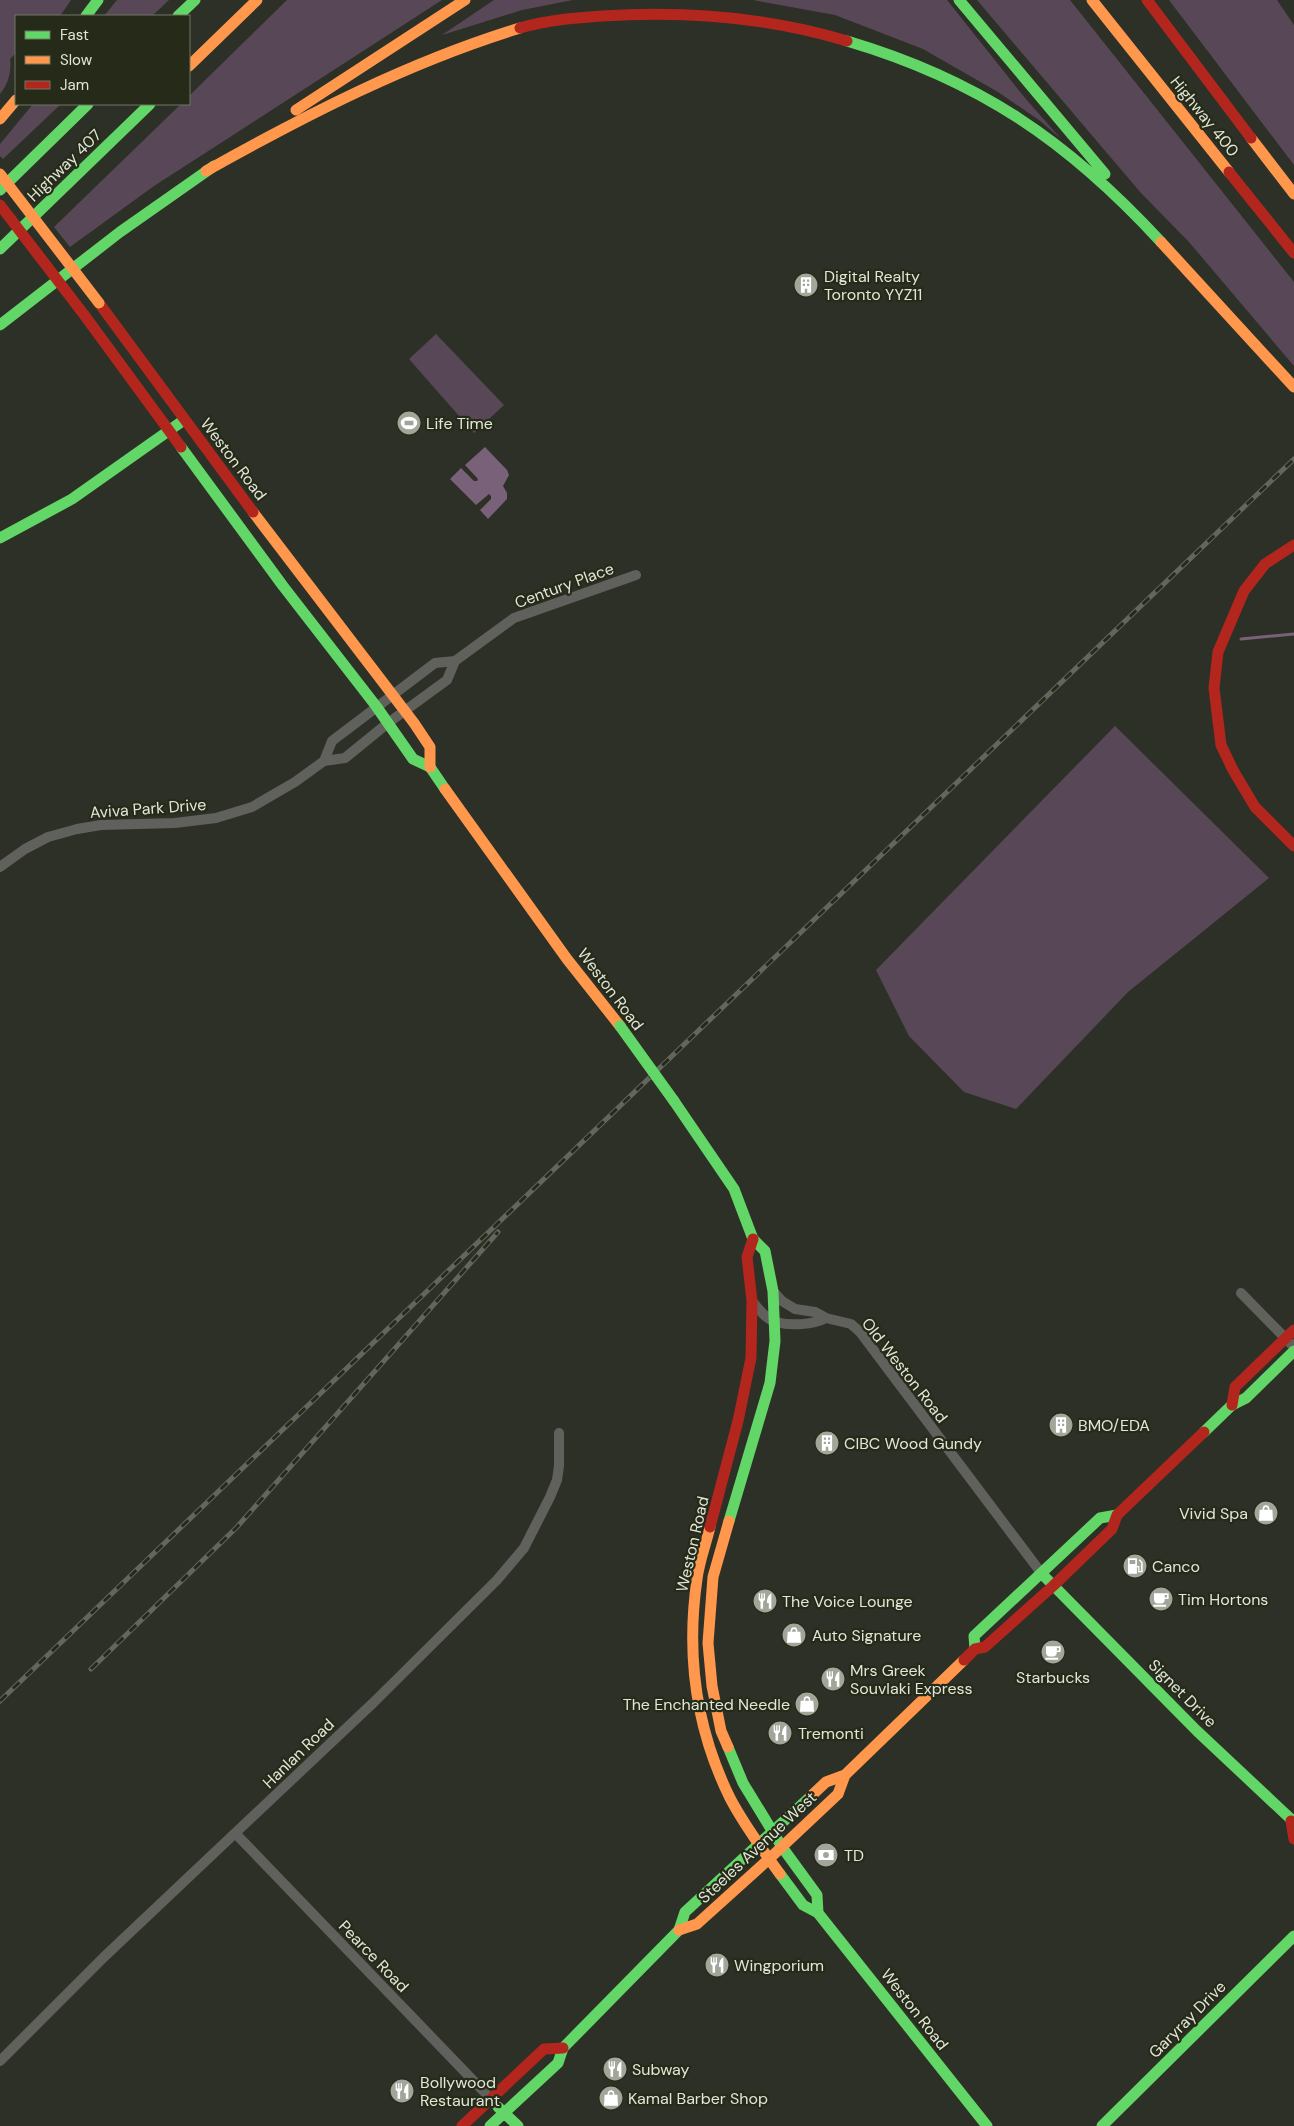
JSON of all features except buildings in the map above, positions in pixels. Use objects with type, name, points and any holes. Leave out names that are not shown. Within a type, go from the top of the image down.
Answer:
[{"type":"main road","points":[[87,15],[98,0]]},
{"type":"main road","points":[[179,15],[195,0]]},
{"type":"main road","points":[[190,65],[257,0]]},
{"type":"main road","points":[[0,324],[113,237],[206,171],[289,114],[465,0]]},
{"type":"main road","points":[[959,0],[1153,232]]},
{"type":"main road","name":"Highway 400","points":[[1092,0],[1294,252]]},
{"type":"main road","name":"Highway 400","points":[[1147,0],[1294,194]]},
{"type":"main road","points":[[206,171],[318,110],[446,54],[528,26],[557,19],[617,10],[680,6],[748,11],[808,21],[872,41],[928,64],[981,92],[1061,147],[1112,191],[1153,232],[1293,386]]},
{"type":"main road","points":[[0,119],[15,101]]},
{"type":"main road","name":"Highway 407","points":[[0,190],[87,105]]},
{"type":"main road","name":"Highway 407","points":[[0,249],[149,105]]},
{"type":"main road","name":"Weston Road","points":[[0,174],[99,303],[329,613],[393,694],[430,747],[430,767]]},
{"type":"main road","name":"Weston Road","points":[[0,205],[85,316],[282,586],[376,706],[413,759],[430,767],[567,958],[620,1026],[734,1189],[753,1239],[765,1251],[773,1291],[775,1322],[775,1341],[770,1383],[713,1577],[708,1643],[712,1686],[721,1731],[743,1783],[782,1847],[817,1895],[818,1913]]},
{"type":"main road","points":[[0,538],[38,520],[86,492],[184,420]]},
{"type":"main road","points":[[1294,544],[1265,564],[1244,592],[1228,625],[1218,652],[1214,688],[1221,745],[1233,770],[1255,807],[1294,846]]},
{"type":"main road","name":"Weston Road","points":[[753,1239],[747,1257],[752,1302],[751,1358],[738,1420],[697,1578],[692,1645],[696,1697],[712,1756],[730,1798],[748,1831],[803,1905],[818,1913],[987,2126]]},
{"type":"main road","name":"Steeles Avenue West","points":[[1232,1405],[1235,1387],[1291,1339]]},
{"type":"main road","name":"Steeles Avenue West","points":[[490,2126],[558,2063],[563,2048],[678,1930],[685,1912],[826,1782],[845,1775],[976,1649],[986,1647],[1053,1586],[1112,1529],[1117,1515],[1232,1405],[1246,1398],[1294,1351]]},
{"type":"main road","name":"Steeles Avenue West","points":[[976,1649],[974,1636],[1100,1518],[1117,1515]]},
{"type":"main road","name":"Signet Drive","points":[[1042,1574],[1197,1731],[1293,1822],[1294,1838]]},
{"type":"main road","name":"Steeles Avenue West","points":[[678,1930],[697,1924],[770,1859],[838,1794],[845,1775]]},
{"type":"main road","name":"Garyray Drive","points":[[1102,2126],[1294,1936]]},
{"type":"main road","points":[[462,2126],[544,2049],[563,2048]]},
{"type":"main road","points":[[491,2099],[518,2126]]},
{"type":"street","name":"Century Place","points":[[393,694],[435,663],[455,661],[514,618],[636,576]]},
{"type":"street","name":"Century Place","points":[[405,711],[447,680],[455,661]]},
{"type":"street","name":"Aviva Park Drive","points":[[324,761],[332,741],[393,694]]},
{"type":"street","name":"Aviva Park Drive","points":[[0,867],[25,849],[48,837],[77,829],[101,825],[175,822],[216,818],[252,807],[295,782],[324,761],[345,758],[405,711]]},
{"type":"street","name":"Old Weston Road","points":[[773,1291],[782,1301],[796,1309],[814,1312],[826,1318],[851,1324],[860,1332],[1042,1574]]},
{"type":"street","points":[[1242,1293],[1291,1339]]},
{"type":"street","points":[[752,1302],[762,1313],[775,1322]]},
{"type":"street","name":"Old Weston Road","points":[[775,1322],[814,1324],[826,1318]]},
{"type":"street","name":"Hanlan Road","points":[[0,2061],[104,1957],[236,1834],[410,1667],[497,1580],[524,1548],[557,1480],[559,1433]]},
{"type":"street","name":"Pearce Road","points":[[236,1834],[491,2099]]},
{"type":"shaded area","points":[[0,0],[71,0],[61,15],[15,15],[15,54],[10,59],[9,77],[0,94]]},
{"type":"shaded area","points":[[117,0],[169,0],[153,15],[105,15]]},
{"type":"shaded area","points":[[287,0],[442,0],[154,186],[70,247],[54,227],[180,105],[190,105],[190,95]]},
{"type":"shaded area","points":[[494,0],[573,0],[522,10],[442,35]]},
{"type":"shaded area","points":[[753,0],[947,0],[1025,98],[1061,139],[1039,120],[998,92],[923,49],[835,15]]},
{"type":"shaded area","points":[[977,0],[1070,0],[1294,282],[1294,366],[1189,242],[1141,193]]},
{"type":"shaded area","points":[[1169,0],[1277,0],[1294,25],[1294,165]]},
{"type":"shaded area","points":[[32,105],[60,105],[3,159],[0,156],[0,144]]},
{"type":"shaded area","points":[[436,334],[504,405],[474,433],[409,359]]},
{"type":"shaded area","points":[[485,447],[507,470],[509,475],[503,486],[507,493],[507,499],[488,519],[480,510],[491,499],[491,496],[489,494],[476,505],[450,479],[461,468],[474,481],[477,481],[478,479],[465,465]]},
{"type":"shaded area","points":[[1115,726],[1269,878],[1128,992],[1016,1109],[964,1092],[909,1036],[876,970]]},
{"type":"waterway","points":[[1241,639],[1294,634]]},
{"type":"railway","points":[[0,1701],[1294,459]]},
{"type":"railway","points":[[91,1669],[237,1527],[498,1232]]},
{"type":"traffic: fast","points":[[87,15],[98,0]]},
{"type":"traffic: fast","points":[[179,15],[195,0]]},
{"type":"traffic: fast","points":[[959,0],[1105,174]]},
{"type":"traffic: fast","points":[[847,41],[895,57],[939,75],[980,95],[1019,118],[1056,144],[1091,173],[1161,242]]},
{"type":"traffic: fast","points":[[0,190],[87,105]]},
{"type":"traffic: fast","points":[[0,249],[149,105]]},
{"type":"traffic: fast","points":[[0,325],[120,232],[214,166]]},
{"type":"traffic: fast","points":[[0,538],[72,499],[184,420]]},
{"type":"traffic: fast","points":[[181,447],[283,586],[376,706],[413,759],[430,767],[445,789]]},
{"type":"traffic: fast","points":[[620,1026],[674,1101]]},
{"type":"traffic: fast","points":[[674,1101],[734,1189],[753,1239],[765,1251],[773,1291],[775,1341],[770,1383],[729,1521]]},
{"type":"traffic: fast","points":[[1204,1432],[1232,1405],[1246,1398],[1294,1351]]},
{"type":"traffic: fast","points":[[975,1649],[974,1636],[1100,1518],[1117,1515]]},
{"type":"traffic: fast","points":[[1042,1574],[1197,1731],[1294,1822]]},
{"type":"traffic: fast","points":[[728,1747],[743,1783],[782,1847],[817,1895],[818,1913]]},
{"type":"traffic: fast","points":[[490,2126],[558,2063],[563,2048],[679,1930],[685,1912],[810,1797]]},
{"type":"traffic: fast","points":[[780,1874],[803,1905],[818,1913],[987,2126]]},
{"type":"traffic: fast","points":[[1102,2126],[1294,1936]]},
{"type":"traffic: fast","points":[[498,2107],[518,2126]]},
{"type":"traffic: slow","points":[[190,65],[257,0]]},
{"type":"traffic: slow","points":[[296,110],[465,0]]},
{"type":"traffic: slow","points":[[1092,0],[1229,172]]},
{"type":"traffic: slow","points":[[206,171],[320,110],[398,73],[520,28]]},
{"type":"traffic: slow","points":[[0,119],[15,101]]},
{"type":"traffic: slow","points":[[1251,138],[1294,194]]},
{"type":"traffic: slow","points":[[0,174],[99,303]]},
{"type":"traffic: slow","points":[[1161,242],[1294,387]]},
{"type":"traffic: slow","points":[[253,512],[414,723],[430,747],[430,767]]},
{"type":"traffic: slow","points":[[445,789],[567,959],[620,1026]]},
{"type":"traffic: slow","points":[[728,1747],[721,1731],[712,1686],[708,1643],[713,1577],[729,1521]]},
{"type":"traffic: slow","points":[[710,1527],[698,1573],[694,1607],[694,1663],[702,1718],[718,1772],[730,1798],[747,1827],[780,1874]]},
{"type":"traffic: slow","points":[[810,1797],[826,1782],[845,1775],[964,1660]]},
{"type":"traffic: slow","points":[[679,1930],[697,1924],[769,1859],[838,1794],[845,1775]]},
{"type":"traffic: jam","points":[[1147,0],[1251,138]]},
{"type":"traffic: jam","points":[[520,28],[550,21],[602,16],[694,15],[787,26],[847,41]]},
{"type":"traffic: jam","points":[[1229,172],[1294,253]]},
{"type":"traffic: jam","points":[[0,205],[85,316]]},
{"type":"traffic: jam","points":[[99,303],[253,512]]},
{"type":"traffic: jam","points":[[85,316],[181,447]]},
{"type":"traffic: jam","points":[[1294,545],[1265,564],[1244,591],[1218,652],[1214,688],[1221,745],[1233,770],[1255,807],[1294,846]]},
{"type":"traffic: jam","points":[[710,1527],[738,1421],[751,1358],[752,1301],[747,1257],[753,1239]]},
{"type":"traffic: jam","points":[[1232,1405],[1235,1387],[1294,1330]]},
{"type":"traffic: jam","points":[[964,1660],[975,1649],[985,1647],[1053,1586],[1112,1529],[1117,1515],[1204,1432]]},
{"type":"traffic: jam","points":[[1291,1821],[1294,1839]]},
{"type":"traffic: jam","points":[[462,2126],[544,2049],[563,2048]]},
{"type":"place","name":"Digital Realty Toronto YYZ11","points":[[806,285]]},
{"type":"place","name":"Life Time","points":[[409,423]]},
{"type":"place","name":"BMO/EDA","points":[[1061,1425]]},
{"type":"place","name":"CIBC Wood Gundy","points":[[827,1443]]},
{"type":"place","name":"Vivid Spa","points":[[1266,1513]]},
{"type":"place","name":"Canco","points":[[1135,1566]]},
{"type":"place","name":"Tim Hortons","points":[[1161,1599]]},
{"type":"place","name":"The Voice Lounge","points":[[765,1601]]},
{"type":"place","name":"Auto Signature","points":[[794,1635]]},
{"type":"place","name":"Starbucks","points":[[1053,1652]]},
{"type":"place","name":"Mrs Greek Souvlaki Express","points":[[833,1679]]},
{"type":"place","name":"The Enchanted Needle","points":[[807,1704]]},
{"type":"place","name":"Tremonti","points":[[780,1733]]},
{"type":"place","name":"TD","points":[[826,1855]]},
{"type":"place","name":"Wingporium","points":[[717,1965]]},
{"type":"place","name":"Subway","points":[[615,2069]]},
{"type":"place","name":"Bollywood Restaurant","points":[[402,2091]]},
{"type":"place","name":"Kamal Barber Shop","points":[[611,2098]]}]
